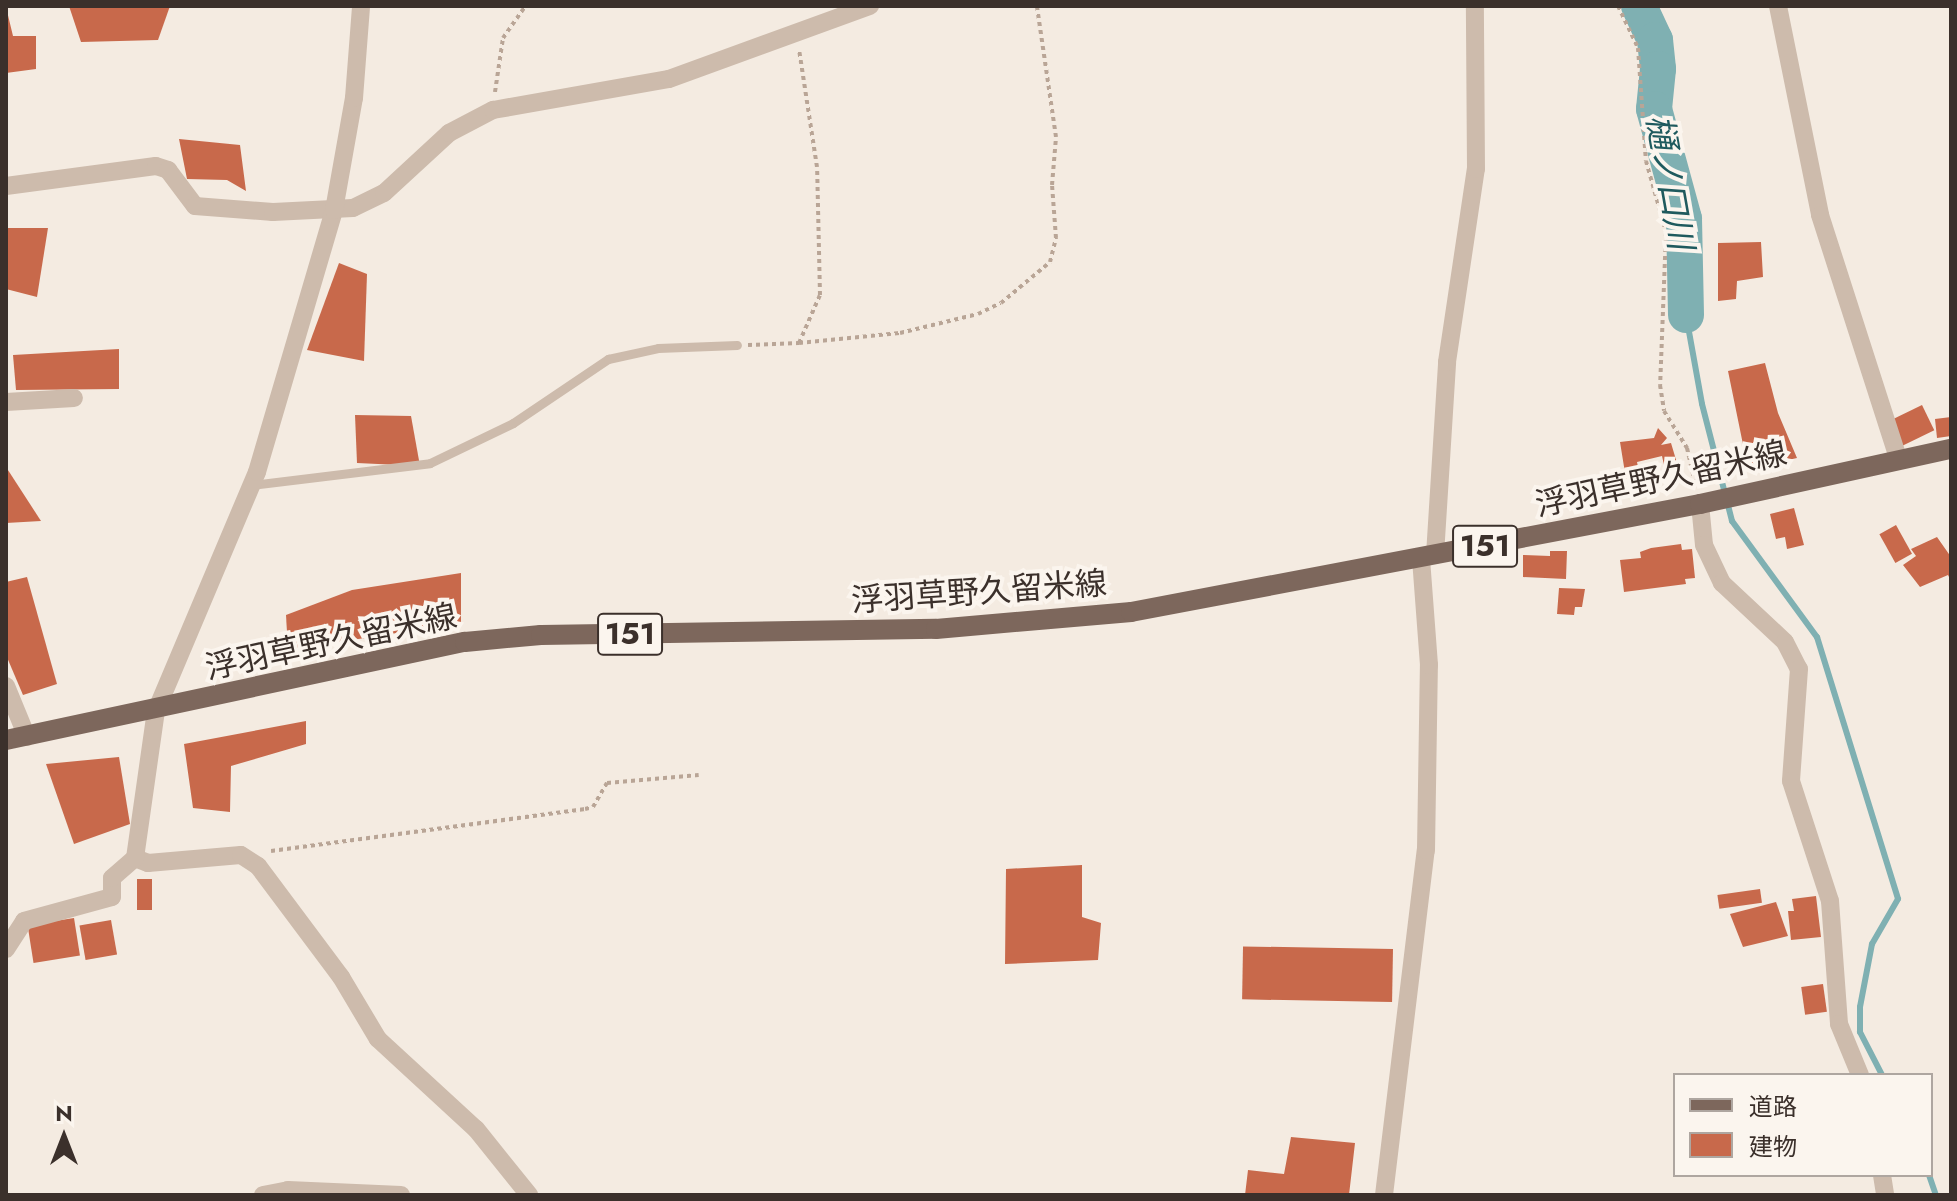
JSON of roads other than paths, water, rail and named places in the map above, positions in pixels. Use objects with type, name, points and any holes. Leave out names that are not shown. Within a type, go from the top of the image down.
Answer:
[{"type":"main road","name":"浮羽草野久留米線","points":[[6,740],[156,711],[465,642],[541,635],[1034,624],[1221,598],[1704,504],[1898,458],[1951,449]]},
{"type":"street","points":[[6,949],[24,921],[112,897],[112,878],[135,858],[156,711],[252,485],[334,210],[354,98],[361,6]]},
{"type":"street","points":[[6,186],[156,166],[168,170],[195,206],[353,208],[384,193],[449,133],[493,110],[669,79],[870,6]]},
{"type":"street","points":[[1384,1195],[1426,850],[1428,557],[1447,362],[1476,169],[1475,6]]},
{"type":"street","points":[[1778,6],[1820,215],[1898,458]]},
{"type":"street","points":[[6,402],[74,398]]},
{"type":"street","points":[[1704,504],[1704,545],[1722,583],[1785,642],[1799,669],[1791,781],[1830,901],[1839,1024],[1859,1073]]},
{"type":"street","points":[[6,686],[27,737]]},
{"type":"street","points":[[135,858],[148,863],[241,855],[258,866],[341,977],[378,1039],[476,1129],[529,1195]]},
{"type":"street","points":[[263,1195],[288,1190],[401,1195]]},
{"type":"lane","points":[[252,485],[430,463],[513,423],[608,359],[658,348],[737,345]]},
{"type":"waterway","name":"樋ノ口川","points":[[1639,6],[1655,40],[1658,69],[1654,109],[1684,219],[1686,315]]},
{"type":"waterway","points":[[1686,315],[1702,404],[1732,521],[1817,637],[1898,899],[1872,944],[1860,1007],[1860,1032],[1881,1073]]},
{"type":"waterway","points":[[1930,1177],[1936,1195]]}]
